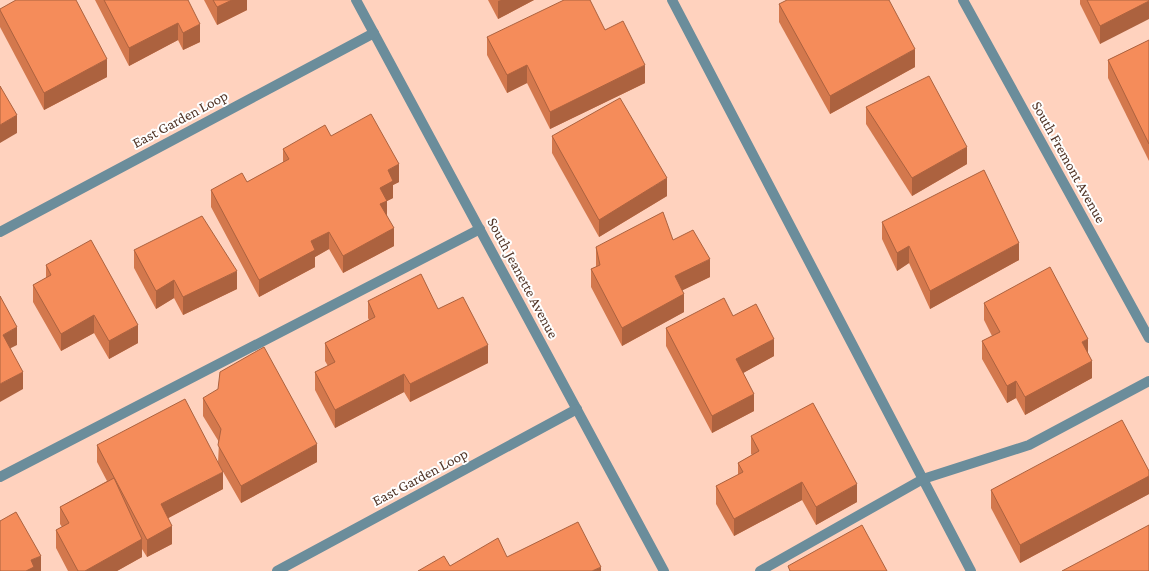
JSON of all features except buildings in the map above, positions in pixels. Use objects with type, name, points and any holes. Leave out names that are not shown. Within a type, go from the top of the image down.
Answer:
[{"type":"street","name":"South Jeanette Avenue","points":[[356,0],[664,571]]},
{"type":"street","points":[[672,0],[971,571]]},
{"type":"street","name":"South Fremont Avenue","points":[[963,0],[1149,338]]},
{"type":"street","name":"East Garden Loop","points":[[0,232],[374,33]]},
{"type":"street","points":[[0,477],[480,229]]},
{"type":"street","points":[[760,571],[923,479],[1029,445],[1149,381]]},
{"type":"street","name":"East Garden Loop","points":[[277,571],[577,409]]}]
